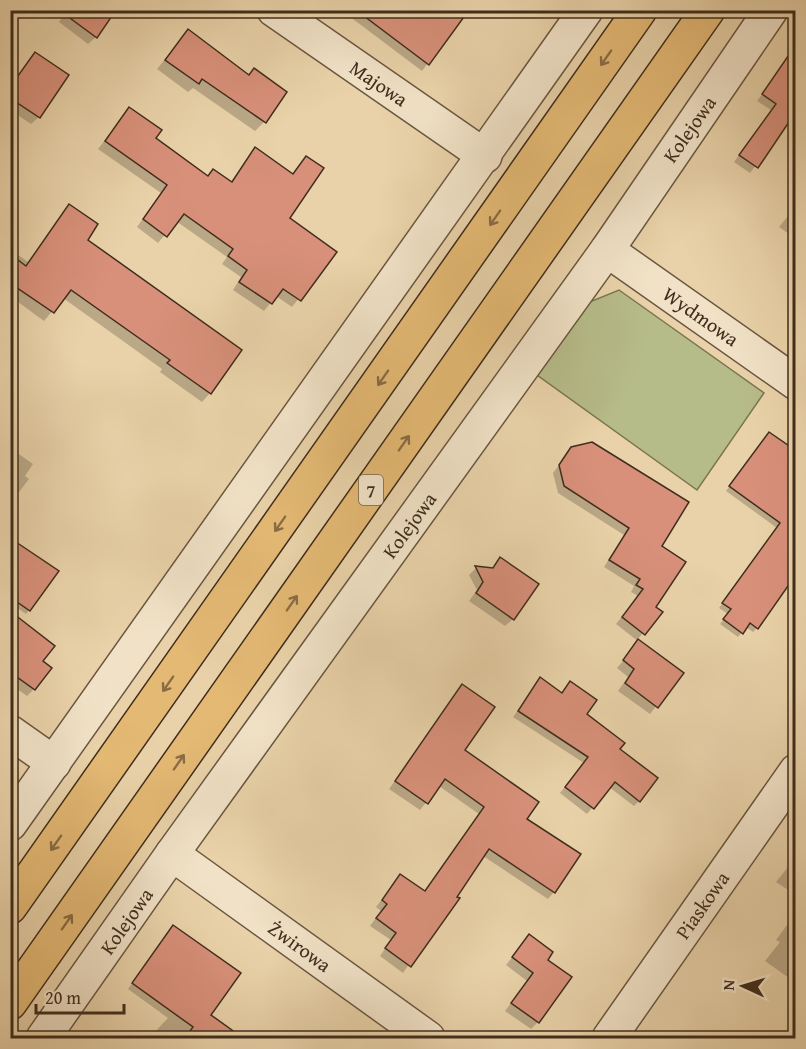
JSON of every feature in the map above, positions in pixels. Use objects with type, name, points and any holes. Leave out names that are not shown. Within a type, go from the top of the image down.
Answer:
[{"type":"highway","points":[[10,908],[640,10]]},
{"type":"highway","name":"7","points":[[10,1003],[708,10]]},
{"type":"street","name":"Majowa","points":[[274,10],[485,156]]},
{"type":"street","points":[[10,824],[485,156],[586,10]]},
{"type":"street","name":"Kolejowa","points":[[43,1038],[172,854],[607,250],[771,10]]},
{"type":"street","name":"Wydmowa","points":[[607,250],[795,383]]},
{"type":"street","points":[[10,732],[54,762]]},
{"type":"street","name":"Piaskowa","points":[[609,1038],[795,771]]},
{"type":"street","name":"Żwirowa","points":[[172,854],[428,1038]]},
{"type":"green space","points":[[619,290],[764,393],[697,490],[537,375],[587,303]]},
{"type":"building","points":[[59,10],[116,10],[97,38]]},
{"type":"building","points":[[356,10],[469,10],[429,65]]},
{"type":"building","points":[[188,29],[249,75],[254,68],[287,92],[266,123],[202,79],[199,84],[165,60]]},
{"type":"building","points":[[795,46],[795,118],[793,116],[758,168],[739,155],[776,104],[762,94]]},
{"type":"building","points":[[35,52],[69,75],[40,118],[10,98],[10,87]]},
{"type":"building","points":[[129,107],[162,130],[156,138],[208,176],[213,169],[232,182],[255,147],[293,174],[306,156],[324,168],[290,218],[337,252],[301,301],[283,289],[272,304],[239,282],[247,270],[228,256],[233,249],[184,214],[167,237],[143,219],[167,185],[105,141]]},
{"type":"building","points":[[69,204],[98,224],[88,240],[242,350],[211,394],[167,363],[170,360],[71,290],[54,313],[10,283],[10,254],[26,266]]},
{"type":"building","points":[[769,432],[795,450],[795,576],[758,629],[750,623],[743,634],[723,619],[731,609],[722,603],[780,523],[729,486]]},
{"type":"building","points":[[592,442],[689,502],[662,546],[686,562],[656,607],[663,612],[645,635],[622,617],[643,589],[636,585],[640,579],[609,560],[629,528],[564,486],[559,465],[571,447]]},
{"type":"building","points":[[10,538],[59,571],[30,611],[10,597]]},
{"type":"building","points":[[500,557],[539,584],[514,620],[476,593],[483,582],[475,566],[493,568]]},
{"type":"building","points":[[10,611],[55,646],[43,661],[52,668],[35,690],[10,672]]},
{"type":"building","points":[[638,639],[684,673],[658,708],[625,683],[634,669],[623,660]]},
{"type":"building","points":[[540,677],[562,693],[570,681],[597,700],[587,714],[625,743],[620,749],[658,778],[640,802],[615,782],[594,809],[565,787],[588,757],[518,711]]},
{"type":"building","points":[[462,684],[495,707],[465,750],[539,802],[527,819],[581,854],[555,893],[489,849],[457,897],[460,898],[411,967],[385,948],[396,933],[376,918],[387,904],[382,900],[400,874],[425,891],[484,807],[445,779],[428,804],[395,781]]},
{"type":"building","points":[[173,925],[241,973],[211,1015],[243,1038],[185,1038],[193,1027],[132,983]]},
{"type":"building","points":[[529,934],[553,952],[548,960],[572,977],[539,1023],[511,1003],[533,973],[512,957]]}]
